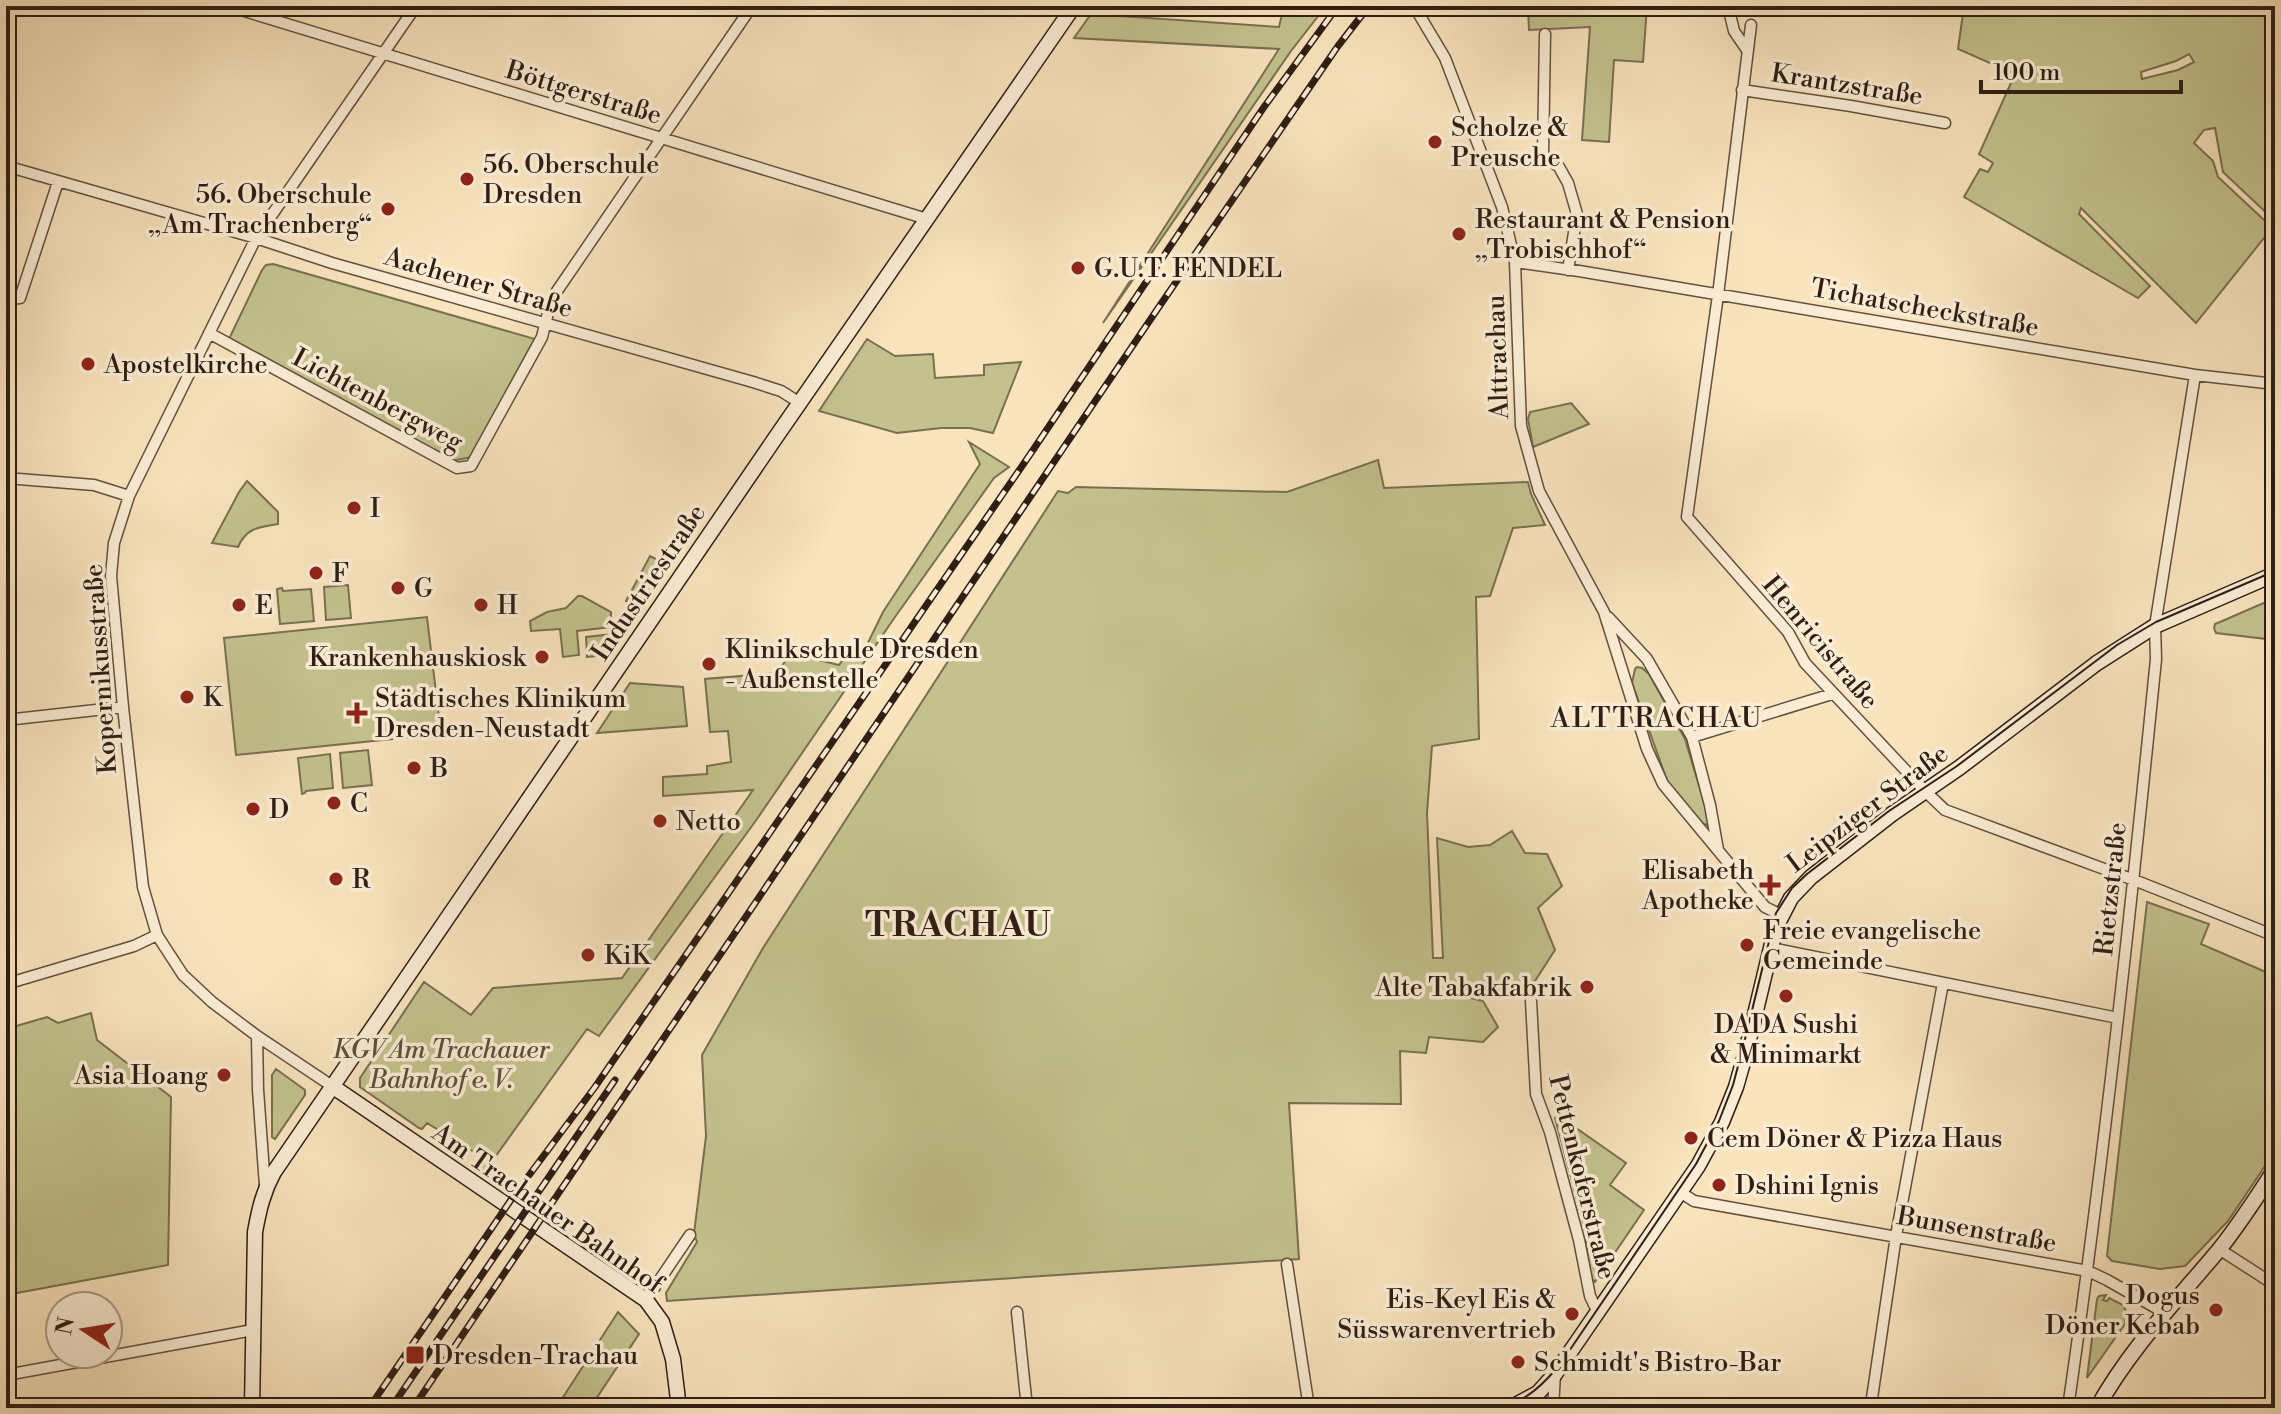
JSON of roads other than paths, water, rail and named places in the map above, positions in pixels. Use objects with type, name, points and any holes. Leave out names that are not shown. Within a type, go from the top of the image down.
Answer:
[{"type":"street","name":"Böttgerstraße","points":[[228,6],[927,219]]},
{"type":"street","name":"Kopernikusstraße","points":[[332,1086],[212,1002],[183,975],[157,935],[143,887],[111,576],[114,543],[129,496],[256,238],[416,6]]},
{"type":"street","points":[[545,324],[557,291],[752,6]]},
{"type":"street","name":"Industriestraße","points":[[252,1408],[255,1232],[266,1188],[332,1086],[1074,6]]},
{"type":"street","name":"Alttrachau","points":[[1414,6],[1445,58],[1502,207],[1515,262],[1521,426],[1539,491],[1604,612],[1647,749],[1663,784],[1765,907],[1781,915]]},
{"type":"street","points":[[1728,6],[1734,31],[1747,50]]},
{"type":"street","points":[[1718,295],[1751,25]]},
{"type":"street","points":[[1545,34],[1543,155],[1559,167],[1568,183],[1577,214],[1568,270]]},
{"type":"street","name":"Krantzstraße","points":[[1742,90],[1945,123]]},
{"type":"street","name":"Aachener Straße","points":[[6,166],[332,263],[753,382],[781,391],[800,403]]},
{"type":"street","points":[[6,299],[20,298],[58,182]]},
{"type":"street","name":"Tichatscheckstraße","points":[[1515,262],[2195,375],[2275,384]]},
{"type":"street","name":"Henricistraße","points":[[1718,295],[1687,517],[1788,632],[1805,663],[1945,810],[2275,936]]},
{"type":"street","name":"Lichtenbergweg","points":[[209,333],[457,468],[465,468],[471,466],[492,430],[542,337],[545,324]]},
{"type":"street","name":"Rietzstraße","points":[[2068,1408],[2088,1271],[2134,880],[2156,659],[2155,626],[2195,375]]},
{"type":"street","points":[[6,478],[94,485],[129,496]]},
{"type":"street","name":"Leipziger Straße","points":[[1510,1408],[1538,1393],[1555,1374],[1698,1166],[1722,1122],[1736,1087],[1771,948],[1781,915],[1791,898],[1811,877],[2108,655],[2155,626],[2275,574]]},
{"type":"street","name":"Alttrachau","points":[[1604,612],[1647,659],[1692,737],[1710,805],[1718,851]]},
{"type":"street","points":[[1692,737],[1832,694]]},
{"type":"street","points":[[6,720],[123,707]]},
{"type":"street","points":[[6,984],[134,946],[157,935]]},
{"type":"street","points":[[1771,948],[2118,1018]]},
{"type":"street","points":[[1872,1398],[1896,1236],[1943,983]]},
{"type":"street","name":"Pettenkoferstraße","points":[[1531,1001],[1536,1094],[1550,1132],[1579,1240],[1590,1296],[1598,1313]]},
{"type":"street","name":"Industriestraße","points":[[257,1036],[266,1188]]},
{"type":"street","name":"Am Trachauer Bahnhof","points":[[332,1086],[646,1300],[662,1322],[670,1347],[679,1408]]},
{"type":"street","points":[[2097,1408],[2106,1391],[2165,1313],[2219,1249],[2275,1169]]},
{"type":"street","name":"Bunsenstraße","points":[[1680,1192],[1694,1201],[2088,1271],[2165,1313]]},
{"type":"street","points":[[646,1300],[690,1235]]},
{"type":"street","points":[[2219,1249],[2275,1285]]},
{"type":"street","points":[[1287,1264],[1309,1408]]},
{"type":"street","points":[[1017,1312],[1027,1408]]},
{"type":"street","points":[[6,1375],[253,1330]]},
{"type":"street","points":[[1553,1408],[1555,1374]]},
{"type":"tram line","points":[[1502,1408],[1534,1390],[1561,1363],[1696,1164],[1719,1121],[1733,1085],[1776,913],[1792,888],[1889,811],[1957,766],[2117,645],[2156,622],[2275,571]]},
{"type":"railway","points":[[369,1408],[515,1194],[595,1087],[1031,453],[1264,107],[1338,6]]},
{"type":"railway","points":[[413,1408],[1165,298],[1338,46],[1369,6]]},
{"type":"railway","points":[[391,1408],[615,1080]]},
{"type":"place","name":"Scholze & Preusche","points":[[1435,142]]},
{"type":"place","name":"56. Oberschule Dresden","points":[[467,179]]},
{"type":"place","name":"56. Oberschule „Am Trachenberg“","points":[[388,209]]},
{"type":"place","name":"Restaurant & Pension „Trobischhof“","points":[[1459,234]]},
{"type":"place","name":"G.U.T. FENDEL","points":[[1078,268]]},
{"type":"place","name":"Apostelkirche","points":[[88,364]]},
{"type":"place","name":"I","points":[[354,508]]},
{"type":"place","name":"F","points":[[316,573]]},
{"type":"place","name":"G","points":[[398,588]]},
{"type":"place","name":"E","points":[[239,605]]},
{"type":"place","name":"H","points":[[481,605]]},
{"type":"place","name":"Krankenhauskiosk","points":[[542,657]]},
{"type":"place","name":"Klinikschule Dresden - Außenstelle","points":[[709,664]]},
{"type":"place","name":"K","points":[[187,697]]},
{"type":"place","name":"Städtisches Klinikum Dresden-Neustadt","points":[[357,713]]},
{"type":"place","name":"B","points":[[414,768]]},
{"type":"place","name":"C","points":[[334,803]]},
{"type":"place","name":"D","points":[[253,809]]},
{"type":"place","name":"Netto","points":[[660,821]]},
{"type":"place","name":"R","points":[[336,879]]},
{"type":"place","name":"Elisabeth Apotheke","points":[[1770,885]]},
{"type":"place","name":"Freie evangelische Gemeinde","points":[[1747,945]]},
{"type":"place","name":"KiK","points":[[588,955]]},
{"type":"place","name":"Alte Tabakfabrik","points":[[1587,987]]},
{"type":"place","name":"DADA Sushi & Minimarkt","points":[[1786,996]]},
{"type":"place","name":"Asia Hoang","points":[[224,1075]]},
{"type":"place","name":"Cem Döner & Pizza Haus","points":[[1691,1138]]},
{"type":"place","name":"Dshini Ignis","points":[[1719,1185]]},
{"type":"place","name":"Dogus Döner Kebab","points":[[2216,1310]]},
{"type":"place","name":"Eis-Keyl Eis & Süsswarenvertrieb","points":[[1572,1314]]},
{"type":"place","name":"Dresden-Trachau","points":[[415,1355]]},
{"type":"place","name":"Schmidt's Bistro-Bar","points":[[1518,1362]]},
{"type":"district","name":"ALTTRACHAU","points":[[1657,717]]},
{"type":"district","name":"TRACHAU","points":[[959,924]]},
{"type":"park label","name":"KGV Am Trachauer Bahnhof e. V.","points":[[441,1064]]}]
